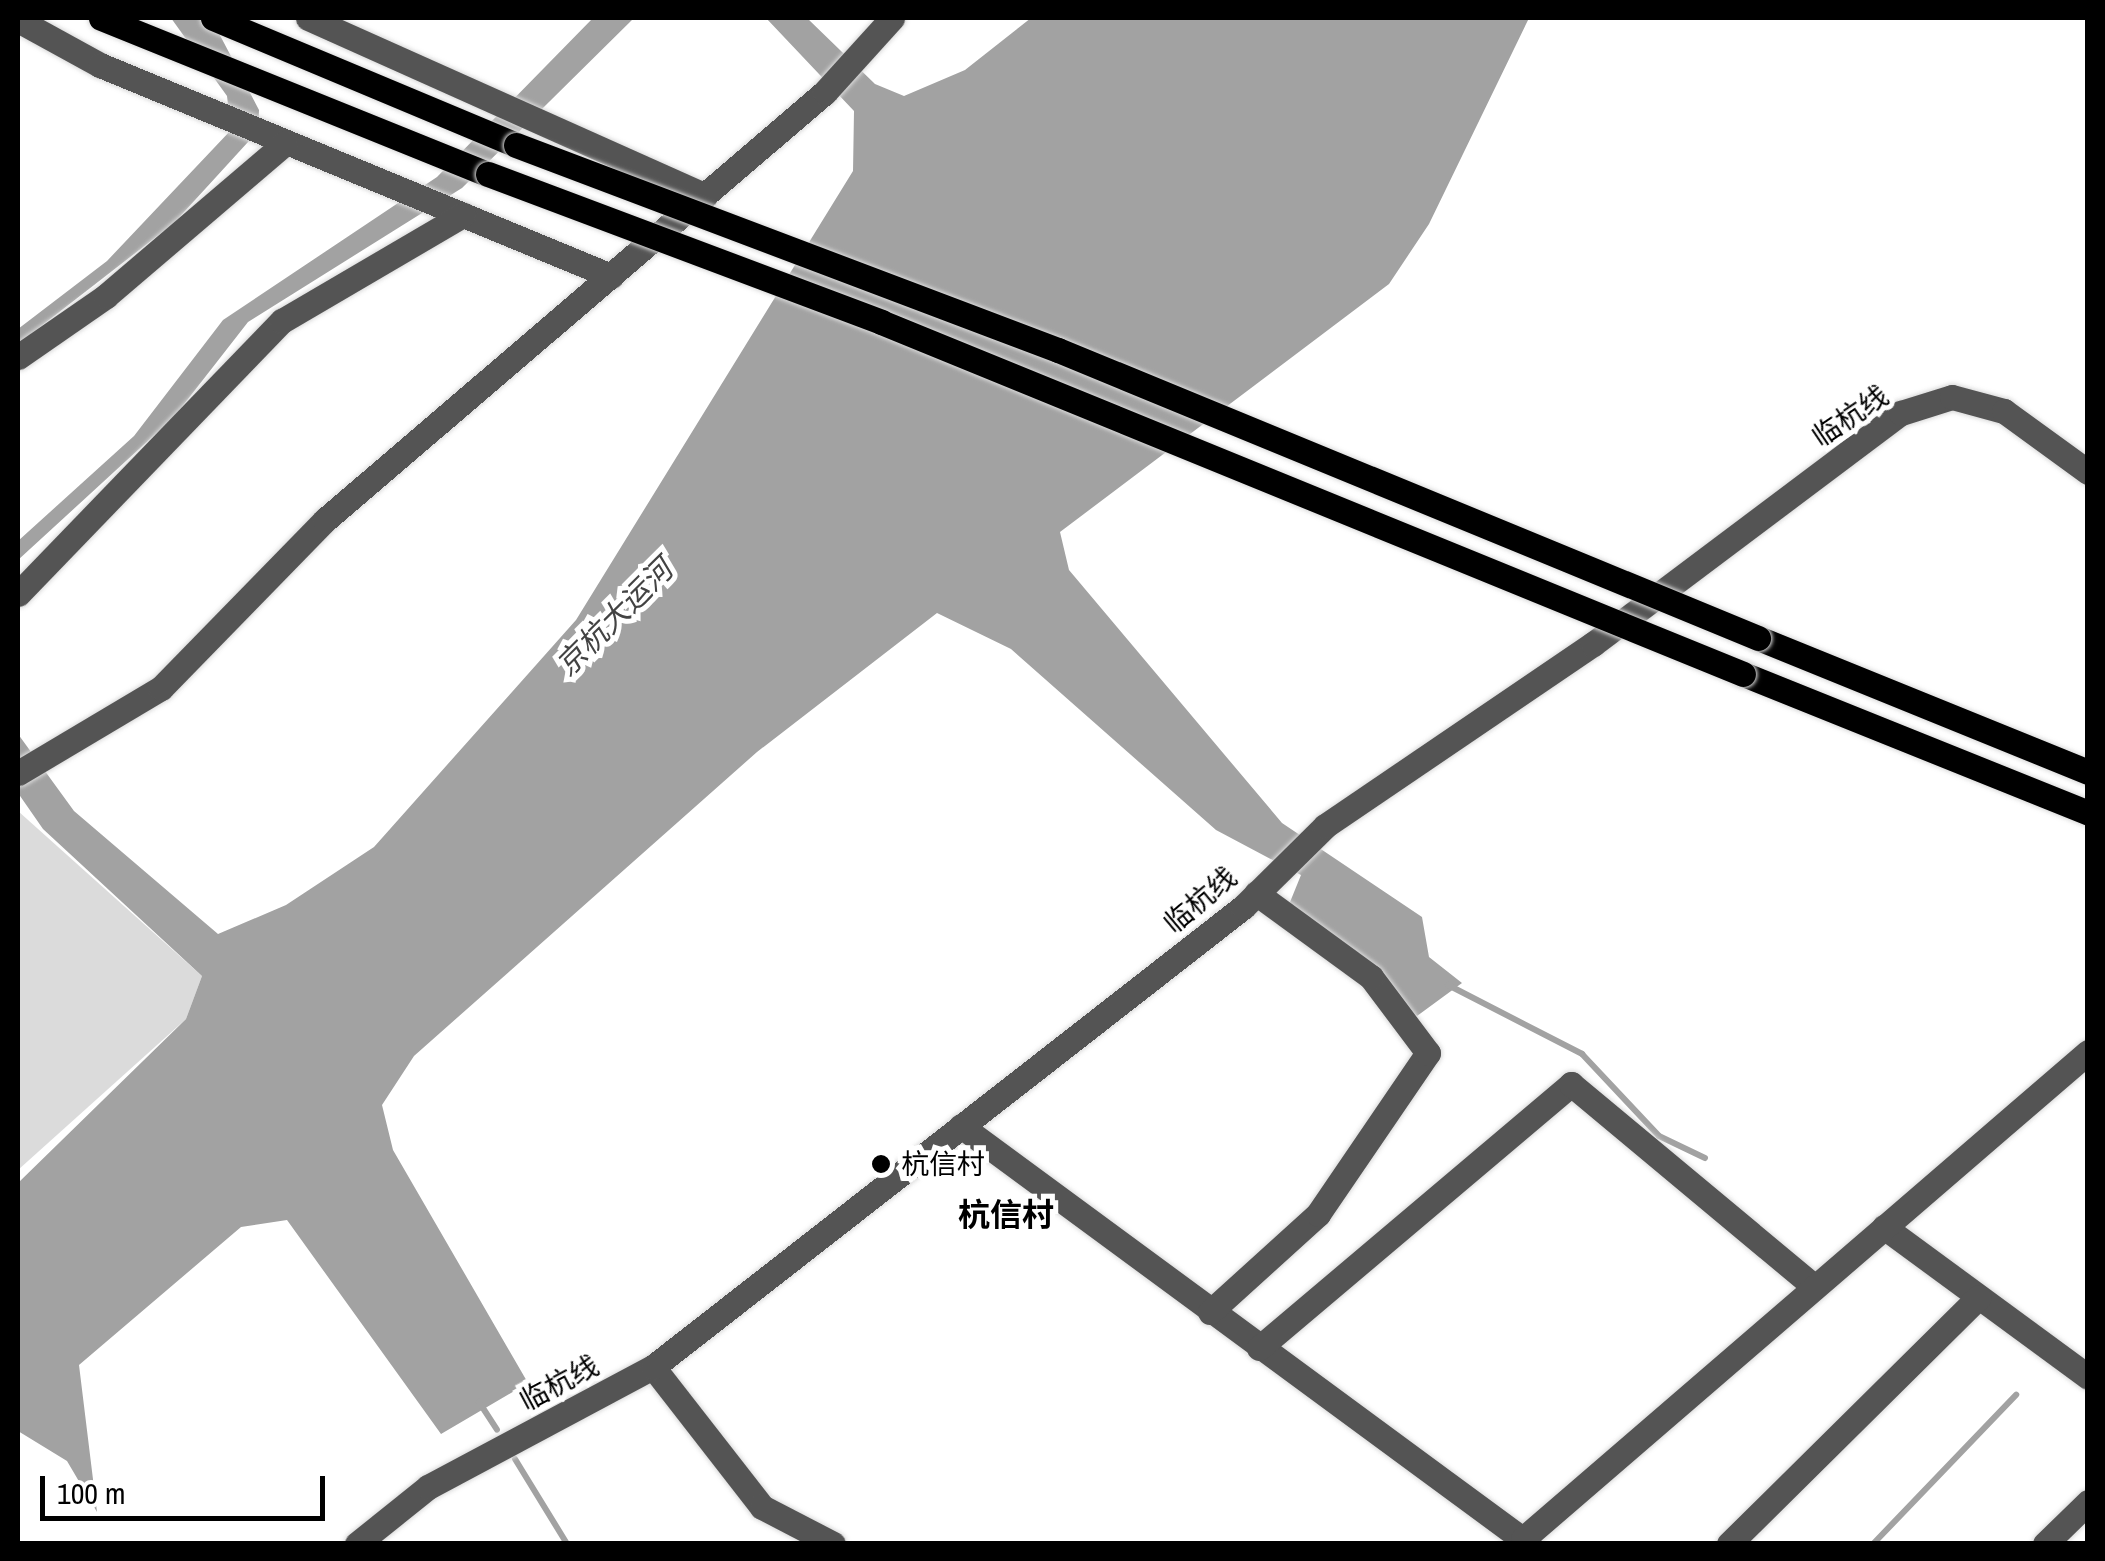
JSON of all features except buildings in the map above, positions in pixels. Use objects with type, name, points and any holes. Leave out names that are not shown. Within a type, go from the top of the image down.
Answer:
[{"type":"main road","points":[[101,18],[2088,813]]},
{"type":"main road","points":[[213,18],[2088,772]]},
{"type":"street","points":[[308,18],[705,196]]},
{"type":"street","points":[[18,773],[56,757],[160,688],[325,520],[825,92],[864,56],[892,18]]},
{"type":"street","points":[[21,26],[285,143],[611,276]]},
{"type":"street","points":[[18,358],[106,296],[285,143]]},
{"type":"street","points":[[18,594],[282,321],[453,211]]},
{"type":"street","name":"临杭线","points":[[357,1544],[428,1487],[653,1366],[1256,893],[1325,826],[1593,644],[1901,412],[1952,397],[2004,411],[2088,472]]},
{"type":"street","points":[[1210,1312],[1318,1214],[1428,1052],[1371,978],[1256,893]]},
{"type":"street","points":[[960,1126],[1526,1541],[2088,1052]]},
{"type":"street","points":[[1259,1348],[1571,1084],[1815,1287]]},
{"type":"street","points":[[1884,1228],[2088,1377]]},
{"type":"street","points":[[1729,1544],[1979,1297]]},
{"type":"street","points":[[653,1366],[762,1507],[833,1544]]},
{"type":"street","points":[[2045,1544],[2088,1502]]},
{"type":"shaded area","points":[[18,811],[202,976],[186,1019],[18,1170]]},
{"type":"water","points":[[171,18],[211,18],[259,110],[258,131],[174,223],[18,344],[18,329],[107,261],[231,130],[227,96]]},
{"type":"water","points":[[593,18],[634,18],[462,188],[248,322],[174,417],[18,560],[18,541],[134,436],[223,320],[437,177]]},
{"type":"water","name":"京杭大运河","points":[[766,18],[807,18],[875,84],[904,96],[965,70],[1031,18],[1529,18],[1429,224],[1389,284],[1060,532],[1069,570],[1282,823],[1422,917],[1429,957],[1462,983],[1417,1016],[1288,907],[1301,875],[1216,830],[1011,649],[937,613],[757,752],[414,1056],[382,1105],[393,1150],[528,1383],[441,1434],[287,1220],[241,1227],[79,1365],[97,1512],[67,1461],[18,1431],[18,1183],[186,1019],[202,976],[43,829],[18,793],[18,734],[74,811],[218,934],[286,905],[374,847],[576,620],[853,171],[854,111]]},
{"type":"waterway","points":[[1448,985],[1582,1054],[1659,1136],[1705,1158]]},
{"type":"waterway","points":[[1873,1544],[2016,1395]]},
{"type":"waterway","points":[[479,1402],[497,1430]]},
{"type":"waterway","points":[[515,1459],[567,1544]]},
{"type":"place","name":"杭信村","points":[[881,1164]]},
{"type":"district","name":"杭信村","points":[[1006,1215]]}]
